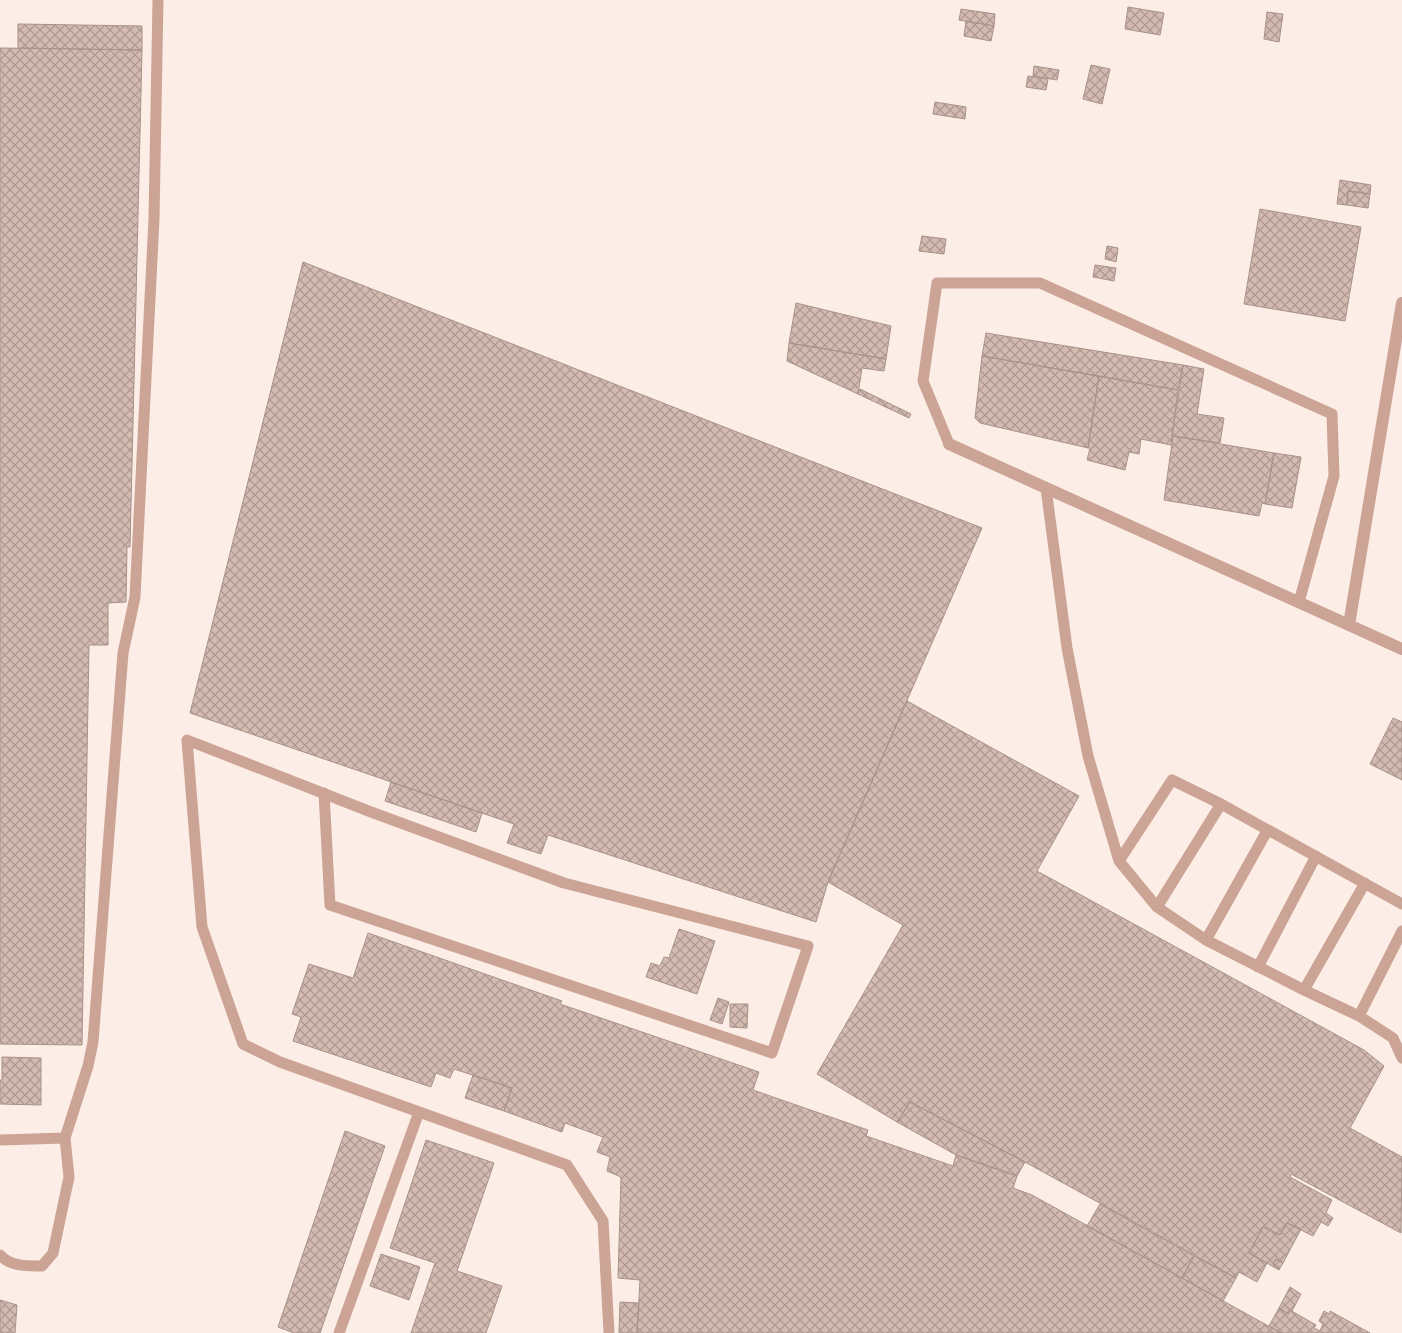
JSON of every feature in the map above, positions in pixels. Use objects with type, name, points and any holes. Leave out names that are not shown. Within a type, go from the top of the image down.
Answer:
[{"type":"street","points":[[1349,625],[1402,302]]},
{"type":"street","points":[[950,444],[1402,649]]},
{"type":"lane","points":[[0,1255],[5,1260],[20,1266],[42,1266],[52,1253],[68,1177],[65,1138],[88,1066],[93,1042],[123,653],[135,597],[154,219],[158,0]]},
{"type":"lane","points":[[950,444],[923,381],[937,283],[1040,283],[1332,414],[1334,476],[1300,602]]},
{"type":"lane","points":[[1046,488],[1067,648],[1088,756],[1119,861],[1157,907],[1206,940],[1359,1016],[1392,1038],[1402,1058]]},
{"type":"lane","points":[[324,793],[330,905],[772,1053],[808,946],[564,883],[187,740],[202,927],[243,1044],[280,1062],[568,1165],[603,1221],[609,1333]]},
{"type":"lane","points":[[1119,861],[1172,780],[1221,804],[1402,904]]},
{"type":"lane","points":[[1157,907],[1221,804]]},
{"type":"lane","points":[[1206,940],[1268,831]]},
{"type":"lane","points":[[1258,967],[1316,856]]},
{"type":"lane","points":[[1304,990],[1365,883]]},
{"type":"lane","points":[[1359,1016],[1402,931]]},
{"type":"lane","points":[[339,1333],[419,1112]]},
{"type":"lane","points":[[0,1140],[65,1138]]},
{"type":"building","points":[[1128,7],[1164,13],[1160,35],[1125,29]]},
{"type":"building","points":[[961,9],[995,14],[994,26],[959,20]]},
{"type":"building","points":[[1267,12],[1283,14],[1279,42],[1264,39]]},
{"type":"building","points":[[966,21],[994,26],[991,41],[964,36]]},
{"type":"building","points":[[18,24],[142,26],[142,50],[18,48]]},
{"type":"building","points":[[0,48],[142,50],[130,547],[127,547],[126,602],[108,603],[108,645],[89,645],[82,1045],[0,1044]]},
{"type":"building","points":[[1091,65],[1110,69],[1102,104],[1083,99]]},
{"type":"building","points":[[1034,66],[1059,70],[1057,80],[1033,76]]},
{"type":"building","points":[[1028,76],[1048,79],[1046,90],[1026,87]]},
{"type":"building","points":[[935,102],[966,107],[965,119],[933,114]]},
{"type":"building","points":[[1340,180],[1371,185],[1370,194],[1348,191],[1347,205],[1337,204]]},
{"type":"building","points":[[1348,191],[1370,194],[1368,208],[1347,205]]},
{"type":"building","points":[[1260,209],[1361,227],[1345,321],[1244,304]]},
{"type":"building","points":[[922,236],[946,239],[944,254],[919,251]]},
{"type":"building","points":[[1107,246],[1118,248],[1116,262],[1105,259]]},
{"type":"building","points":[[303,262],[982,528],[828,882],[816,922],[548,835],[541,854],[507,843],[514,824],[190,713]]},
{"type":"building","points":[[1095,265],[1116,268],[1114,281],[1093,277]]},
{"type":"building","points":[[796,303],[891,326],[886,359],[789,343]]},
{"type":"building","points":[[986,333],[1183,365],[1178,390],[982,356]]},
{"type":"building","points":[[789,343],[886,359],[884,371],[862,368],[858,394],[787,361]]},
{"type":"building","points":[[982,356],[1099,376],[1088,448],[980,423],[975,418]]},
{"type":"building","points":[[1183,365],[1204,369],[1197,414],[1224,418],[1220,443],[1172,436]]},
{"type":"building","points":[[1099,376],[1178,390],[1171,445],[1141,439],[1139,454],[1129,452],[1125,470],[1087,460]]},
{"type":"building","points":[[860,389],[911,414],[909,418],[858,394]]},
{"type":"building","points":[[1173,436],[1274,453],[1265,504],[1262,503],[1259,516],[1164,500]]},
{"type":"building","points":[[1274,453],[1301,457],[1292,508],[1265,504]]},
{"type":"building","points":[[907,701],[1079,796],[1037,871],[1364,1050],[1384,1066],[1350,1128],[1402,1157],[1401,1233],[1291,1174],[1290,1177],[1332,1200],[1326,1213],[1333,1218],[1328,1226],[1321,1222],[1313,1236],[1287,1223],[1280,1235],[1263,1227],[1249,1253],[1267,1263],[1257,1282],[1239,1272],[1236,1278],[1025,1162],[910,1102],[897,1122],[817,1074],[903,925],[828,882]]},
{"type":"building","points":[[1393,718],[1402,722],[1402,780],[1370,764]]},
{"type":"building","points":[[391,782],[482,813],[476,832],[385,801]]},
{"type":"building","points":[[679,929],[715,941],[697,994],[646,977],[651,963],[660,966],[664,957],[669,958]]},
{"type":"building","points":[[368,933],[562,1001],[560,1004],[759,1072],[753,1090],[868,1130],[866,1136],[953,1166],[956,1155],[1017,1176],[1013,1188],[1032,1195],[1281,1333],[637,1333],[640,1280],[618,1278],[621,1177],[607,1171],[610,1157],[597,1152],[603,1137],[565,1123],[562,1132],[504,1111],[512,1088],[454,1069],[450,1078],[436,1073],[431,1087],[293,1041],[301,1017],[292,1014],[309,964],[353,978]]},
{"type":"building","points":[[718,998],[729,1002],[722,1024],[710,1020]]},
{"type":"building","points":[[730,1004],[748,1004],[747,1028],[730,1027]]},
{"type":"building","points":[[2,1057],[41,1058],[41,1105],[0,1104]]},
{"type":"building","points":[[473,1075],[512,1088],[504,1111],[465,1098]]},
{"type":"building","points":[[910,1102],[1025,1162],[1017,1176],[956,1155],[897,1122]]},
{"type":"building","points":[[345,1131],[385,1146],[320,1333],[294,1333],[278,1327]]},
{"type":"building","points":[[426,1140],[494,1163],[457,1271],[502,1286],[486,1333],[411,1333],[435,1263],[390,1248]]},
{"type":"building","points":[[1100,1204],[1194,1256],[1182,1278],[1087,1226]]},
{"type":"building","points":[[1287,1223],[1301,1229],[1283,1263],[1276,1259],[1273,1264],[1280,1268],[1279,1270],[1249,1253],[1263,1227],[1280,1235]]},
{"type":"building","points":[[381,1254],[420,1267],[409,1300],[370,1286]]},
{"type":"building","points":[[1194,1256],[1236,1278],[1223,1301],[1182,1278]]},
{"type":"building","points":[[1276,1259],[1283,1263],[1280,1268],[1273,1264]]},
{"type":"building","points":[[1290,1287],[1301,1294],[1292,1311],[1290,1310],[1288,1314],[1279,1308]]},
{"type":"building","points":[[0,1300],[17,1305],[15,1333],[0,1333]]},
{"type":"building","points":[[620,1302],[639,1303],[637,1333],[619,1333]]},
{"type":"building","points":[[1279,1308],[1288,1314],[1290,1310],[1316,1325],[1314,1328],[1320,1331],[1323,1324],[1319,1321],[1324,1311],[1329,1314],[1330,1311],[1370,1333],[1281,1333],[1269,1326]]}]
